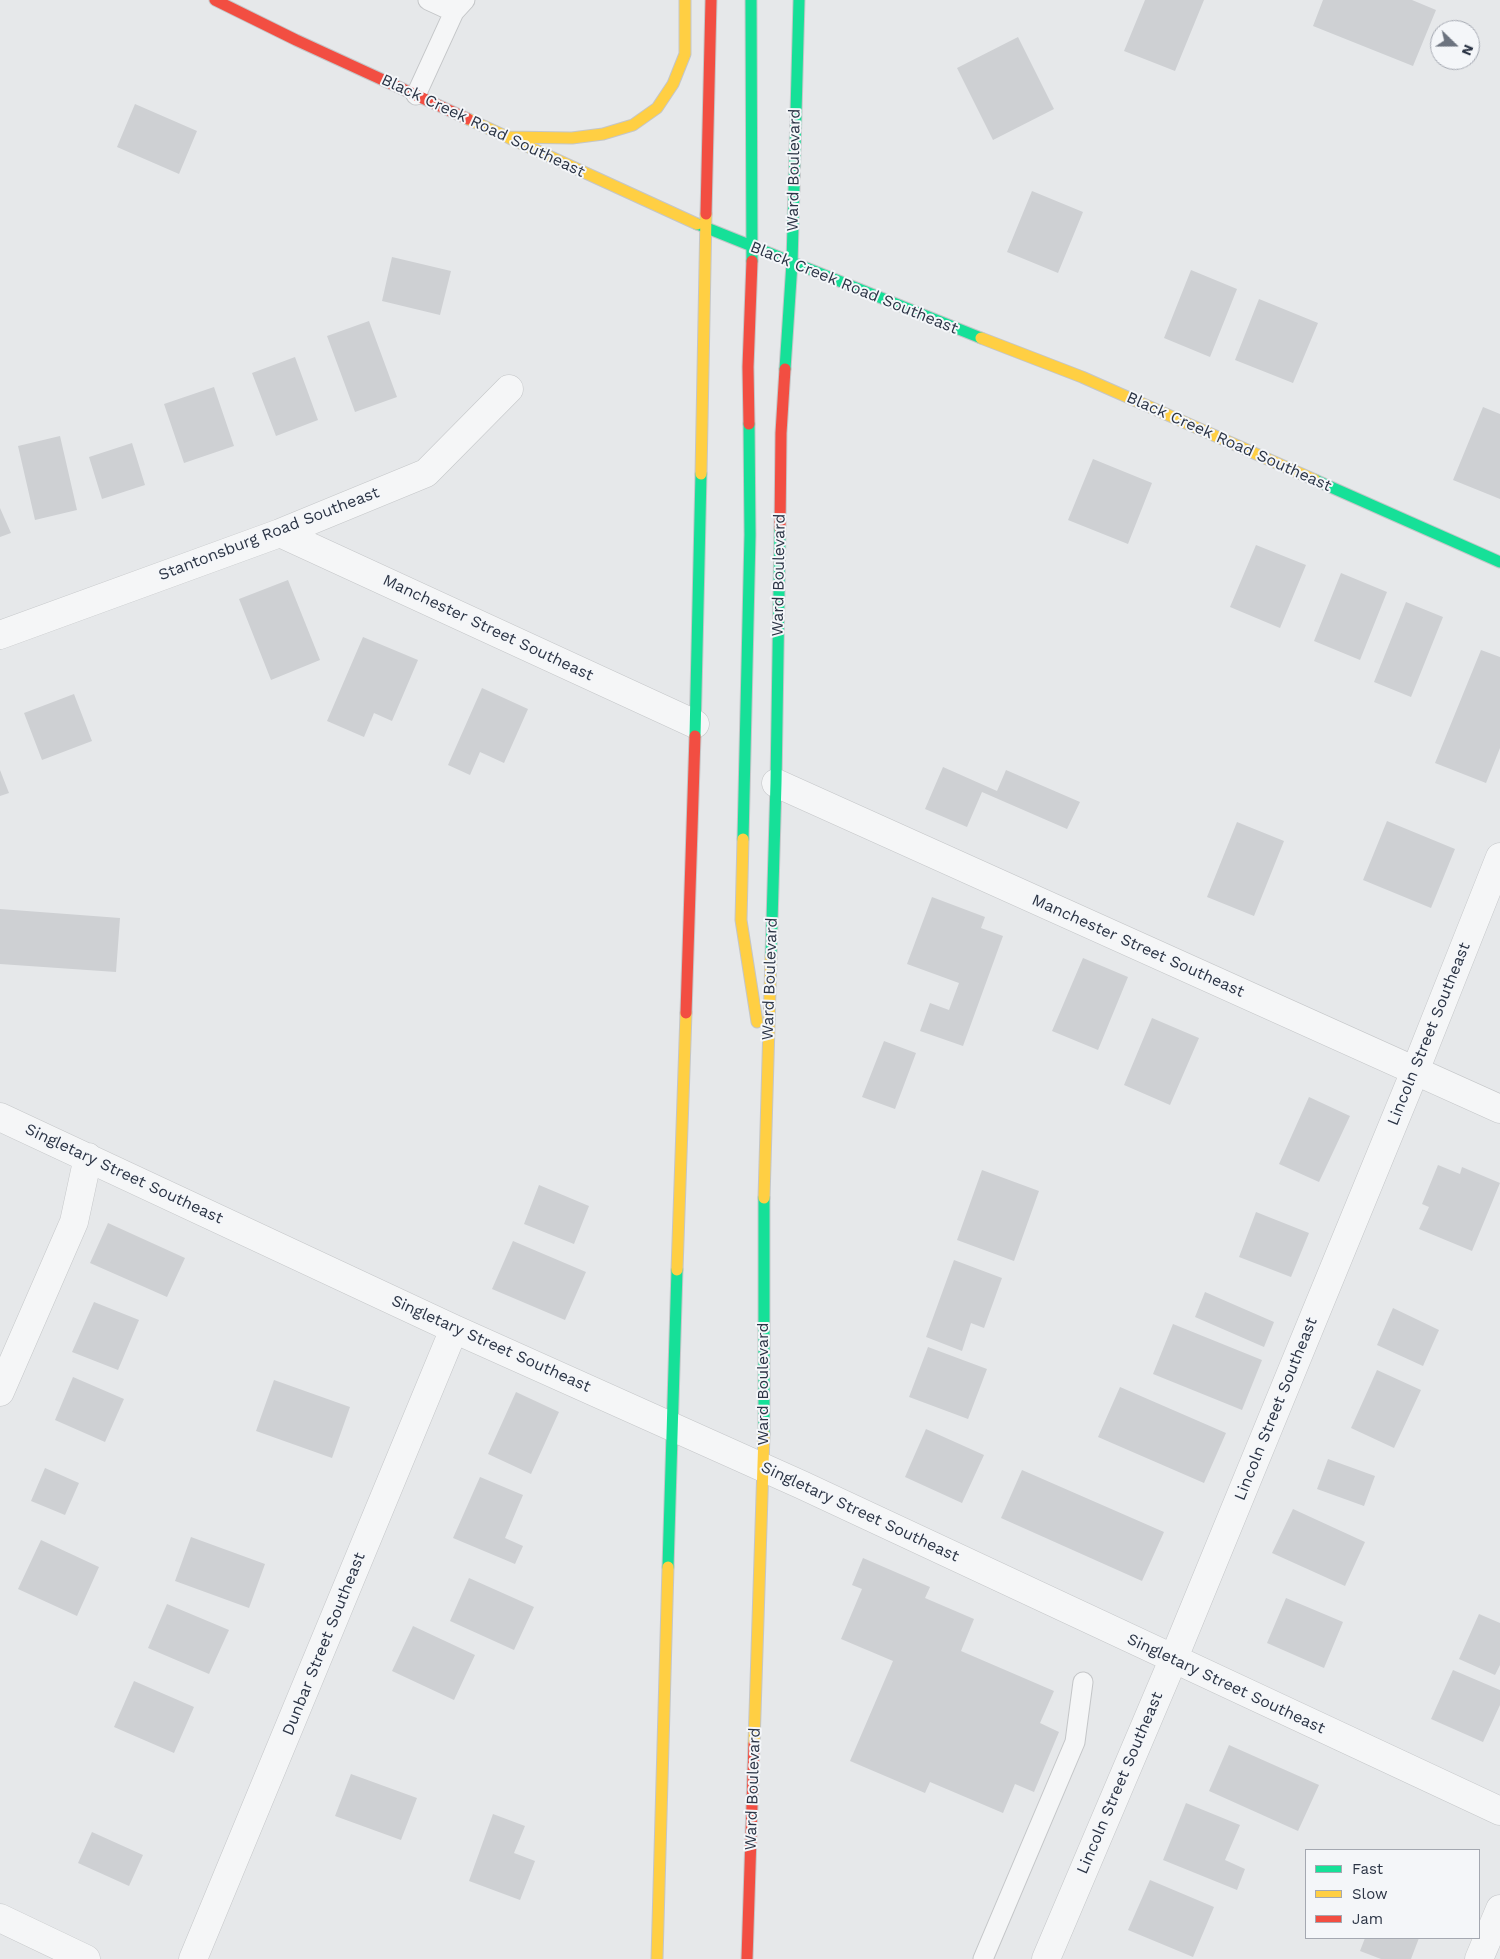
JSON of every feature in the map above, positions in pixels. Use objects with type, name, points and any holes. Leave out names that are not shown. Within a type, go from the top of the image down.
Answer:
[{"type":"main road","name":"Black Creek Road Southeast","points":[[215,0],[705,228],[922,316],[1082,377],[1500,562]]},
{"type":"main road","points":[[507,137],[572,138],[603,134],[633,126],[657,108],[674,84],[685,54],[685,0]]},
{"type":"main road","points":[[658,1959],[672,1426],[695,724],[711,0]]},
{"type":"main road","points":[[752,0],[752,247],[748,367],[750,534],[740,920],[767,1089]]},
{"type":"main road","name":"Ward Boulevard","points":[[747,1959],[764,1468],[763,1248],[776,783],[781,433],[792,263],[798,0]]},
{"type":"street","name":"Stantonsburg Road Southeast","points":[[0,635],[280,533],[426,473],[509,389]]},
{"type":"street","name":"Manchester Street Southeast","points":[[280,533],[695,724]]},
{"type":"street","name":"Manchester Street Southeast","points":[[776,783],[1500,1109]]},
{"type":"street","name":"Lincoln Street Southeast","points":[[1046,1959],[1173,1660],[1415,1071],[1500,857]]},
{"type":"street","name":"Singletary Street Southeast","points":[[0,1117],[454,1329],[764,1468],[1173,1660],[1500,1810]]},
{"type":"street","points":[[0,1392],[74,1222],[88,1157]]},
{"type":"street","name":"Dunbar Street Southeast","points":[[194,1959],[454,1329]]},
{"type":"street","points":[[1479,1959],[1500,1909]]},
{"type":"street","points":[[0,1918],[86,1959]]},
{"type":"lane","points":[[416,95],[460,6],[428,0]]},
{"type":"lane","points":[[983,1959],[1075,1742],[1083,1682]]},
{"type":"building","points":[[1145,0],[1204,0],[1175,71],[1124,51]]},
{"type":"building","points":[[1323,0],[1412,0],[1436,10],[1432,20],[1430,20],[1430,25],[1413,66],[1313,26]]},
{"type":"building","points":[[1018,37],[1054,109],[993,140],[957,68]]},
{"type":"building","points":[[135,104],[197,131],[179,174],[117,147]]},
{"type":"building","points":[[1032,191],[1083,212],[1058,273],[1007,252]]},
{"type":"building","points":[[392,257],[451,271],[440,315],[382,301]]},
{"type":"building","points":[[1191,270],[1237,289],[1210,357],[1164,338]]},
{"type":"building","points":[[1259,299],[1318,323],[1293,383],[1235,360]]},
{"type":"building","points":[[369,321],[397,397],[355,412],[327,336]]},
{"type":"building","points":[[295,357],[318,420],[276,436],[252,373]]},
{"type":"building","points":[[214,387],[234,446],[184,463],[164,404]]},
{"type":"building","points":[[1483,407],[1500,414],[1500,499],[1453,480]]},
{"type":"building","points":[[60,436],[77,510],[35,520],[18,446]]},
{"type":"building","points":[[132,443],[145,485],[102,499],[89,457]]},
{"type":"building","points":[[1093,459],[1152,483],[1128,544],[1068,520]]},
{"type":"building","points":[[0,508],[11,533],[0,537]]},
{"type":"building","points":[[1256,545],[1306,565],[1280,628],[1230,607]]},
{"type":"building","points":[[1341,573],[1387,592],[1360,660],[1314,641]]},
{"type":"building","points":[[288,580],[320,660],[271,680],[239,599]]},
{"type":"building","points":[[1406,602],[1443,617],[1411,697],[1374,682]]},
{"type":"building","points":[[363,637],[418,660],[392,721],[374,713],[364,737],[327,721]]},
{"type":"building","points":[[1481,650],[1500,657],[1500,748],[1486,783],[1435,763]]},
{"type":"building","points":[[482,688],[528,709],[504,763],[480,752],[470,775],[448,765]]},
{"type":"building","points":[[74,694],[92,741],[42,760],[24,713]]},
{"type":"building","points":[[943,767],[997,791],[1006,770],[1080,802],[1067,829],[982,792],[967,827],[925,809]]},
{"type":"building","points":[[0,770],[9,793],[0,796]]},
{"type":"building","points":[[1387,821],[1455,849],[1431,908],[1363,880]]},
{"type":"building","points":[[1237,822],[1284,841],[1254,916],[1207,897]]},
{"type":"building","points":[[932,897],[985,917],[981,928],[1003,936],[963,1046],[920,1031],[930,1003],[949,1010],[959,983],[907,964]]},
{"type":"building","points":[[0,909],[120,918],[116,972],[0,964]]},
{"type":"building","points":[[1083,958],[1128,977],[1098,1050],[1052,1031]]},
{"type":"building","points":[[1152,1018],[1199,1038],[1170,1105],[1124,1085]]},
{"type":"building","points":[[884,1041],[916,1053],[895,1109],[862,1097]]},
{"type":"building","points":[[1309,1097],[1350,1116],[1319,1182],[1279,1164]]},
{"type":"building","points":[[1438,1165],[1460,1174],[1462,1167],[1500,1183],[1472,1251],[1419,1229],[1429,1207],[1422,1204]]},
{"type":"building","points":[[982,1170],[1039,1191],[1014,1261],[957,1240]]},
{"type":"building","points":[[539,1185],[589,1206],[574,1244],[524,1224]]},
{"type":"building","points":[[1256,1212],[1309,1233],[1291,1277],[1239,1257]]},
{"type":"building","points":[[108,1223],[185,1258],[167,1297],[90,1263]]},
{"type":"building","points":[[513,1241],[586,1272],[565,1320],[492,1289]]},
{"type":"building","points":[[954,1260],[1002,1278],[984,1328],[971,1323],[962,1351],[926,1337]]},
{"type":"building","points":[[1205,1292],[1274,1322],[1264,1347],[1195,1317]]},
{"type":"building","points":[[94,1302],[139,1320],[118,1370],[72,1352]]},
{"type":"building","points":[[1393,1308],[1439,1330],[1423,1366],[1377,1345]]},
{"type":"building","points":[[1173,1324],[1262,1360],[1242,1410],[1153,1374]]},
{"type":"building","points":[[928,1347],[987,1369],[968,1419],[909,1397]]},
{"type":"building","points":[[1377,1370],[1421,1390],[1394,1448],[1351,1428]]},
{"type":"building","points":[[73,1377],[124,1399],[105,1442],[55,1420]]},
{"type":"building","points":[[274,1380],[350,1407],[332,1458],[256,1431]]},
{"type":"building","points":[[1120,1387],[1226,1433],[1204,1483],[1098,1437]]},
{"type":"building","points":[[516,1392],[559,1412],[531,1474],[488,1454]]},
{"type":"building","points":[[926,1429],[984,1455],[962,1503],[905,1477]]},
{"type":"building","points":[[1328,1459],[1375,1476],[1364,1506],[1317,1489]]},
{"type":"building","points":[[45,1468],[79,1483],[65,1515],[31,1501]]},
{"type":"building","points":[[1022,1470],[1164,1532],[1142,1581],[1001,1518]]},
{"type":"building","points":[[480,1477],[523,1495],[505,1538],[523,1546],[515,1564],[453,1538]]},
{"type":"building","points":[[1293,1509],[1365,1542],[1345,1586],[1272,1553]]},
{"type":"building","points":[[191,1537],[265,1564],[249,1608],[175,1581]]},
{"type":"building","points":[[41,1540],[99,1567],[77,1616],[18,1589]]},
{"type":"building","points":[[863,1558],[930,1587],[925,1598],[974,1619],[961,1651],[1054,1691],[1040,1723],[1059,1732],[1034,1792],[1015,1784],[1003,1813],[930,1782],[925,1793],[850,1761],[893,1661],[841,1639],[862,1589],[852,1585]]},
{"type":"building","points":[[469,1578],[534,1607],[514,1650],[450,1621]]},
{"type":"building","points":[[1286,1598],[1343,1622],[1324,1668],[1267,1643]]},
{"type":"building","points":[[167,1604],[229,1630],[209,1674],[148,1648]]},
{"type":"building","points":[[1479,1614],[1500,1623],[1500,1665],[1495,1675],[1459,1659]]},
{"type":"building","points":[[413,1626],[475,1655],[454,1700],[392,1671]]},
{"type":"building","points":[[1453,1670],[1500,1690],[1500,1705],[1483,1742],[1431,1719]]},
{"type":"building","points":[[134,1681],[194,1707],[174,1753],[114,1727]]},
{"type":"building","points":[[1229,1745],[1319,1785],[1298,1831],[1209,1791]]},
{"type":"building","points":[[351,1774],[417,1798],[401,1840],[335,1816]]},
{"type":"building","points":[[1186,1803],[1240,1825],[1225,1860],[1245,1869],[1237,1890],[1163,1860]]},
{"type":"building","points":[[493,1814],[525,1826],[514,1853],[535,1861],[520,1900],[469,1881]]},
{"type":"building","points":[[92,1832],[143,1855],[129,1886],[78,1863]]},
{"type":"building","points":[[1150,1880],[1214,1907],[1193,1957],[1128,1930]]},
{"type":"building","points":[[1365,1939],[1419,1939],[1411,1959],[1381,1959],[1360,1951]]},
{"type":"traffic: fast","points":[[751,0],[752,261]]},
{"type":"traffic: fast","points":[[785,369],[792,263],[799,0]]},
{"type":"traffic: fast","points":[[697,224],[981,338]]},
{"type":"traffic: fast","points":[[743,839],[750,535],[749,424]]},
{"type":"traffic: fast","points":[[695,736],[701,474]]},
{"type":"traffic: fast","points":[[1315,480],[1500,562]]},
{"type":"traffic: fast","points":[[771,956],[780,528]]},
{"type":"traffic: fast","points":[[764,1198],[764,1434]]},
{"type":"traffic: fast","points":[[668,1567],[677,1270]]},
{"type":"traffic: slow","points":[[507,137],[572,138],[603,134],[633,125],[657,108],[673,84],[685,54],[685,0]]},
{"type":"traffic: slow","points":[[468,119],[697,224]]},
{"type":"traffic: slow","points":[[701,474],[706,214]]},
{"type":"traffic: slow","points":[[981,338],[1082,377],[1315,480]]},
{"type":"traffic: slow","points":[[743,839],[741,920],[757,1022]]},
{"type":"traffic: slow","points":[[764,1198],[771,956]]},
{"type":"traffic: slow","points":[[677,1270],[686,1013]]},
{"type":"traffic: slow","points":[[754,1744],[764,1434]]},
{"type":"traffic: slow","points":[[657,1959],[668,1567]]},
{"type":"traffic: jam","points":[[215,0],[296,40],[468,119]]},
{"type":"traffic: jam","points":[[706,214],[711,0]]},
{"type":"traffic: jam","points":[[749,424],[748,367],[752,261]]},
{"type":"traffic: jam","points":[[780,528],[781,433],[785,369]]},
{"type":"traffic: jam","points":[[686,1013],[695,736]]},
{"type":"traffic: jam","points":[[747,1959],[754,1744]]}]
